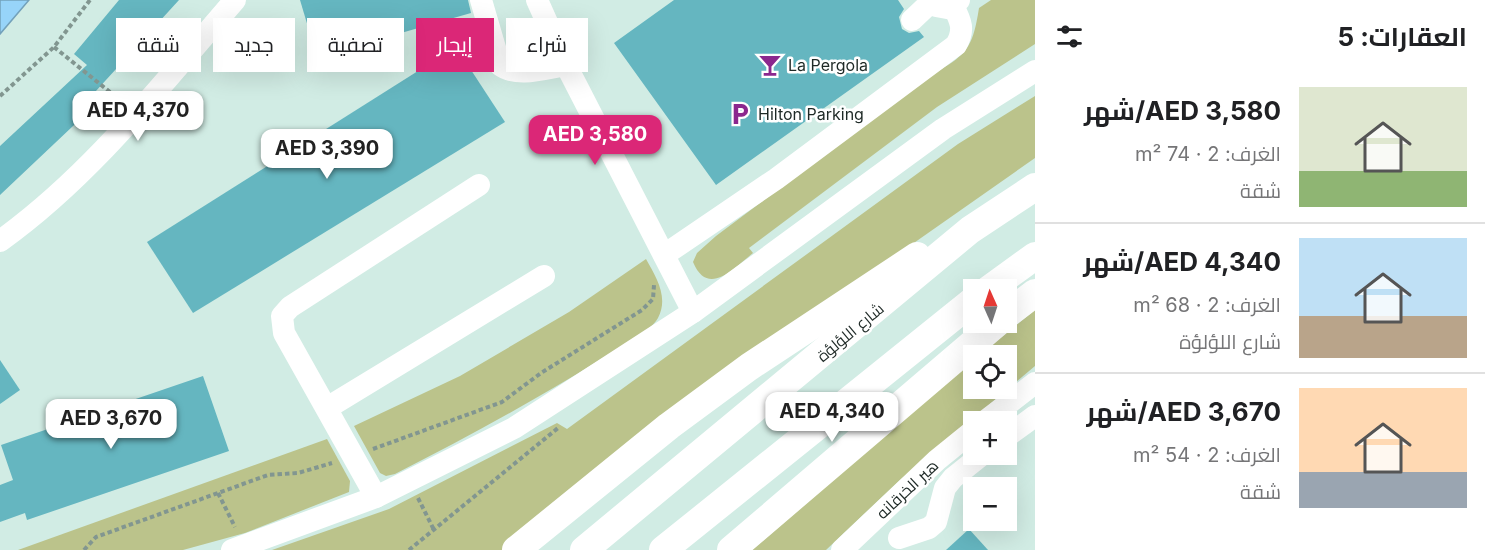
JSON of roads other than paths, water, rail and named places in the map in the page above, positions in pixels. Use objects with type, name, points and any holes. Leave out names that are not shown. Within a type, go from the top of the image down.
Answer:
[{"type":"main road","name":"شارع اللؤلؤة","points":[[584,550],[970,230],[1035,187]]},
{"type":"main road","points":[[516,550],[669,426],[749,367],[921,253],[970,230]]},
{"type":"main road","points":[[1003,279],[1035,256]]},
{"type":"main road","points":[[1017,307],[1035,293]]},
{"type":"main road","points":[[663,550],[963,309]]},
{"type":"main road","points":[[731,550],[985,333]]},
{"type":"street","points":[[0,241],[32,218],[137,115],[235,0]]},
{"type":"street","points":[[481,0],[500,65],[506,68]]},
{"type":"street","points":[[537,0],[545,18]]},
{"type":"street","points":[[664,255],[776,179],[956,45],[963,34],[961,22],[943,2],[912,20]]},
{"type":"street","points":[[236,543],[376,497],[514,428],[693,312],[944,129],[1035,70]]},
{"type":"street","points":[[570,72],[693,312]]},
{"type":"street","points":[[376,497],[282,329],[284,313],[479,185]]},
{"type":"street","points":[[327,408],[544,276]]},
{"type":"street","points":[[998,411],[1035,383]]},
{"type":"street","points":[[1017,429],[1035,416]]},
{"type":"street","name":"هير الخرقانه","points":[[842,550],[937,460],[963,439]]},
{"type":"street","points":[[882,512],[897,531],[899,544],[929,528],[936,522],[945,488],[969,465]]},
{"type":"water","points":[[0,0],[29,0],[0,34]]},
{"type":"place","name":"La Pergola","points":[[770,65]]},
{"type":"place","name":"Hilton Parking","points":[[740,114]]}]
